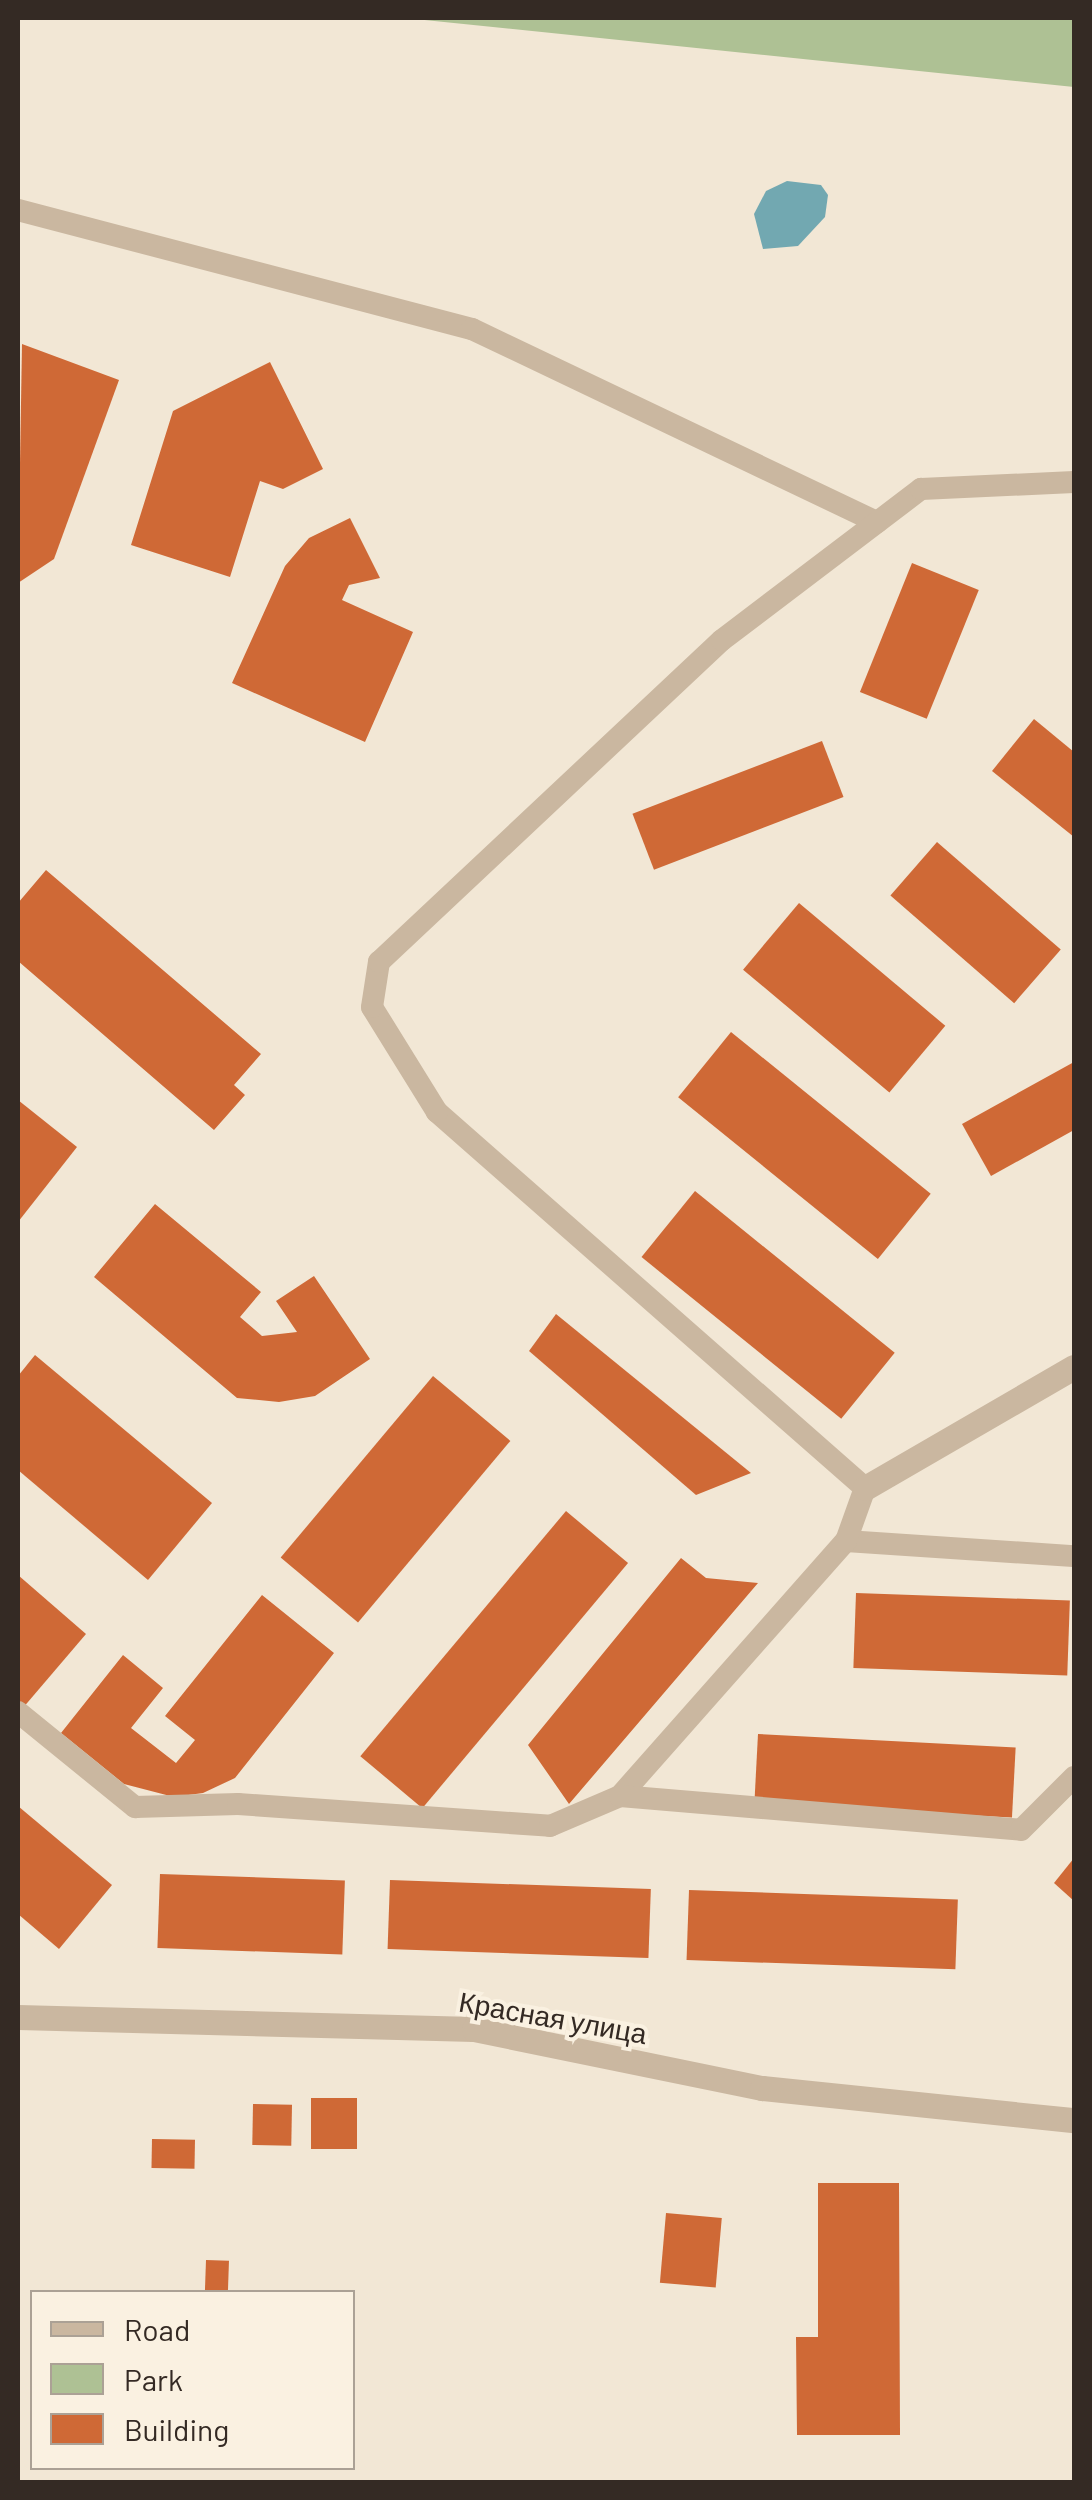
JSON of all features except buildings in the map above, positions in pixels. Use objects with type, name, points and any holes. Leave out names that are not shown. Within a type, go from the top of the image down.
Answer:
[{"type":"street","points":[[865,1488],[1074,1367]]},
{"type":"street","name":"Красная улица","points":[[18,2017],[474,2030],[762,2088],[1074,2120]]},
{"type":"lane","points":[[18,210],[472,329],[877,522]]},
{"type":"lane","points":[[18,1712],[135,1807],[238,1804],[550,1826],[620,1796],[846,1541],[865,1488],[438,1112],[372,1007],[378,962],[722,640],[922,488],[1074,482]]},
{"type":"lane","points":[[846,1541],[1074,1556]]},
{"type":"lane","points":[[620,1796],[1021,1830],[1074,1777]]},
{"type":"green space","points":[[405,18],[1074,18],[1074,87]]},
{"type":"water","points":[[787,181],[821,185],[828,195],[825,217],[798,246],[763,249],[754,214],[766,191]]}]
